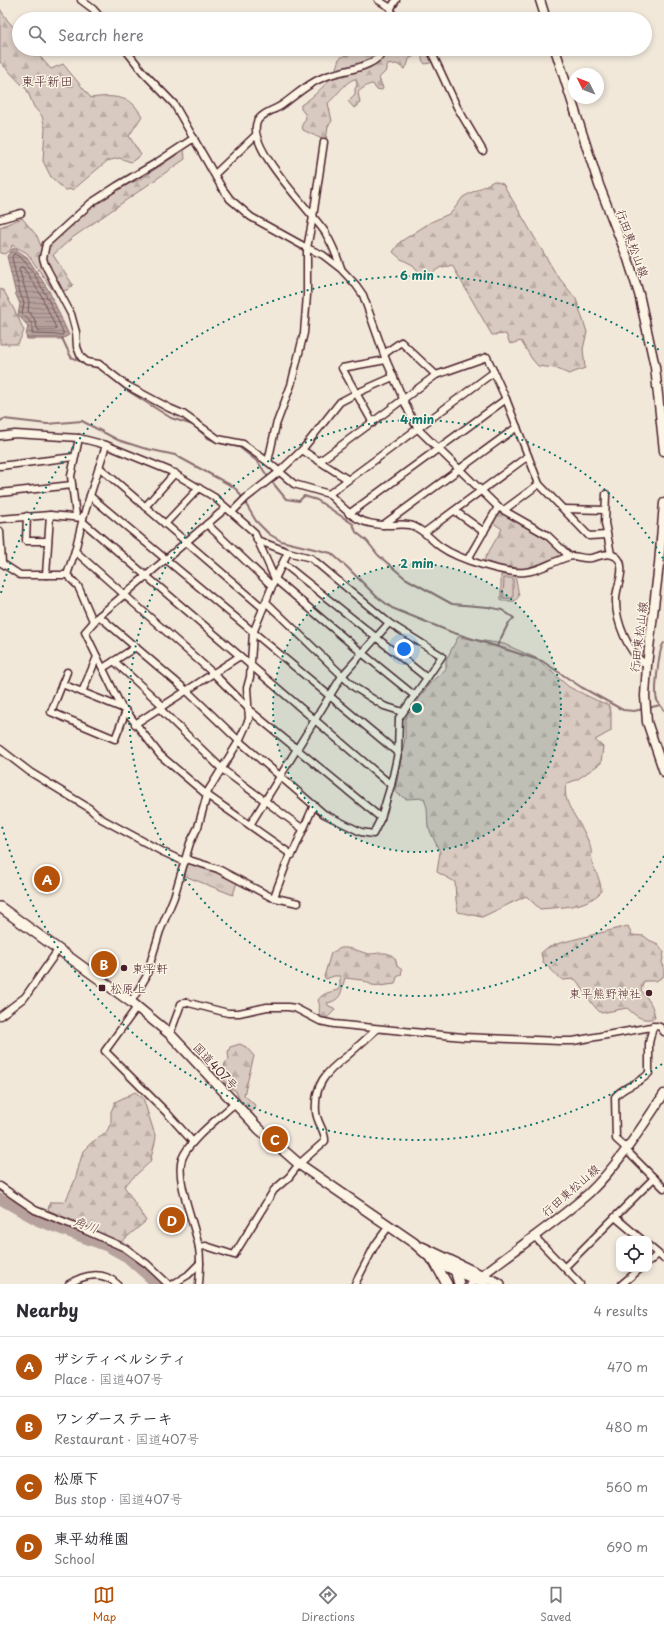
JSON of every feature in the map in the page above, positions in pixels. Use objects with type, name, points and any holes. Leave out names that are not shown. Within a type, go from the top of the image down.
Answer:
[{"type":"highway","name":"国道407号","points":[[0,907],[134,1004],[170,1034],[258,1129],[299,1164],[414,1243]]},
{"type":"highway","points":[[414,1243],[450,1261],[476,1279],[500,1284]]},
{"type":"highway","points":[[414,1243],[434,1261],[486,1284]]},
{"type":"highway","points":[[434,1261],[447,1284]]},
{"type":"highway","points":[[450,1261],[457,1272],[459,1284]]},
{"type":"main road","points":[[540,0],[544,12]]},
{"type":"main road","name":"行田東松山線","points":[[557,56],[599,185],[628,258],[639,294],[655,367],[664,451]]},
{"type":"main road","name":"行田東松山線","points":[[664,503],[645,696],[647,722],[664,772]]},
{"type":"main road","name":"行田東松山線","points":[[476,1279],[534,1236],[589,1192],[610,1171],[664,1094]]},
{"type":"street","points":[[81,0],[96,12]]},
{"type":"street","points":[[378,0],[391,8]]},
{"type":"street","points":[[391,12],[391,8],[396,0]]},
{"type":"street","points":[[130,56],[143,72],[172,101],[222,188],[230,199],[251,217],[307,248],[323,255],[341,269],[363,295],[393,377],[417,428],[498,507],[547,535],[569,556]]},
{"type":"street","points":[[341,269],[334,248],[325,232],[266,158],[256,135],[256,124],[259,119],[311,83],[333,73],[362,67],[373,63],[380,56]]},
{"type":"street","points":[[433,56],[457,107],[484,151]]},
{"type":"street","points":[[215,174],[256,135]]},
{"type":"street","points":[[194,138],[91,203],[46,244],[43,258],[71,314],[76,332],[77,347],[81,357],[87,362],[99,364],[126,385],[169,408],[184,414],[218,439],[243,444],[268,462],[294,484],[329,494],[349,514],[360,521],[383,525],[410,525],[425,532],[440,546],[452,554],[507,571],[531,572],[569,556],[589,559],[603,554],[611,554],[619,559],[621,566],[621,576],[616,597],[618,616],[633,653],[638,659],[647,665]]},
{"type":"street","points":[[268,462],[276,425],[291,385],[304,333],[307,295],[307,248],[324,142]]},
{"type":"street","points":[[0,219],[21,213]]},
{"type":"street","points":[[373,423],[342,368],[385,357],[401,342],[436,375]]},
{"type":"street","points":[[320,462],[436,375],[487,357],[506,399],[539,484],[589,536],[607,535]]},
{"type":"street","points":[[329,494],[347,479],[494,372]]},
{"type":"street","points":[[232,512],[246,498],[279,472],[302,450],[340,402],[393,377]]},
{"type":"street","points":[[349,514],[506,399]]},
{"type":"street","points":[[383,525],[517,427]]},
{"type":"street","points":[[0,436],[15,434],[79,438],[106,445],[136,456],[175,474],[199,488],[232,512],[254,532],[275,579],[415,696]]},
{"type":"street","points":[[76,516],[71,476],[79,438]]},
{"type":"street","points":[[67,575],[106,445]]},
{"type":"street","points":[[302,450],[347,479]]},
{"type":"street","points":[[425,532],[528,456]]},
{"type":"street","points":[[0,466],[74,457]]},
{"type":"street","points":[[99,467],[263,608]]},
{"type":"street","points":[[145,507],[175,474]]},
{"type":"street","points":[[504,510],[539,484]]},
{"type":"street","points":[[0,493],[72,485]]},
{"type":"street","points":[[165,524],[199,488]]},
{"type":"street","points":[[606,494],[605,510],[607,535],[611,554]]},
{"type":"street","points":[[90,496],[167,559],[329,697],[398,753]]},
{"type":"street","points":[[468,559],[498,507]]},
{"type":"street","points":[[226,508],[93,621],[85,632],[124,710],[160,755],[207,795],[290,854]]},
{"type":"street","points":[[564,509],[605,510]]},
{"type":"street","points":[[455,511],[484,532]]},
{"type":"street","points":[[46,575],[50,515]]},
{"type":"street","points":[[0,519],[50,515],[76,516],[83,520],[146,576],[391,786]]},
{"type":"street","points":[[27,516],[26,541],[48,541]]},
{"type":"street","points":[[207,524],[272,586]]},
{"type":"street","points":[[0,531],[1,563],[20,575],[67,575],[78,586],[93,621]]},
{"type":"street","points":[[99,616],[188,691],[239,741],[314,805],[335,821],[361,832],[374,834],[381,818],[391,786],[398,753],[400,718],[442,656],[388,623],[311,558],[288,552],[258,540]]},
{"type":"street","points":[[75,551],[214,674],[248,708],[381,818]]},
{"type":"street","points":[[193,1142],[167,1113],[105,1051],[134,1004],[146,977],[160,931],[174,896],[190,843],[203,811],[207,795],[239,741],[249,719],[247,688],[251,666],[253,633],[275,579],[288,552]]},
{"type":"street","points":[[283,563],[427,678]]},
{"type":"street","points":[[266,602],[354,687],[384,706],[403,712]]},
{"type":"street","points":[[250,825],[342,676],[388,623]]},
{"type":"street","points":[[103,668],[136,647]]},
{"type":"street","points":[[135,724],[240,656]]},
{"type":"street","points":[[82,692],[97,657]]},
{"type":"street","points":[[114,661],[222,769],[304,829]]},
{"type":"street","points":[[67,672],[51,712],[115,739],[124,710]]},
{"type":"street","points":[[62,684],[124,710]]},
{"type":"street","points":[[0,749],[30,772],[89,808],[100,818],[163,852],[218,869],[241,883],[271,897],[298,903]]},
{"type":"street","points":[[274,897],[290,854],[292,855],[314,805]]},
{"type":"street","points":[[1,1013],[25,997],[58,950]]},
{"type":"street","points":[[170,1034],[181,1004],[185,1002],[228,1013],[239,1013],[267,1006],[288,1007],[295,1008],[320,1021],[334,1024],[463,1038],[573,1041],[653,1026],[663,1028]]},
{"type":"street","points":[[653,1026],[649,1043],[649,1073],[619,1092],[615,1097],[616,1139],[664,1188]]},
{"type":"street","points":[[199,1247],[206,1246],[234,1255],[269,1198],[299,1164],[326,1140],[318,1122],[316,1112],[318,1087],[320,1082],[335,1064],[377,1029]]},
{"type":"street","points":[[200,1284],[199,1247],[180,1174],[182,1158],[193,1142],[234,1104]]},
{"type":"street","points":[[565,1268],[654,1178]]},
{"type":"street","points":[[0,1186],[35,1210],[125,1248],[147,1264],[168,1284]]},
{"type":"street","points":[[615,1217],[637,1236]]},
{"type":"street","points":[[355,1284],[375,1245],[389,1226]]},
{"type":"street","points":[[534,1236],[580,1284]]},
{"type":"street","points":[[652,1249],[664,1259]]},
{"type":"street","points":[[652,1259],[658,1254]]},
{"type":"street","points":[[173,1284],[188,1275],[200,1263]]},
{"type":"street","points":[[622,1284],[636,1272]]},
{"type":"street","points":[[69,1284],[90,1275],[107,1277],[117,1284]]},
{"type":"green space","points":[[0,9],[12,25],[12,56],[39,56],[51,69],[63,64],[91,98],[117,97],[127,100],[136,107],[142,116],[129,136],[141,155],[131,162],[119,158],[107,161],[74,189],[65,190],[51,177],[43,161],[45,128],[42,116],[34,107],[27,90],[0,62]]},
{"type":"green space","points":[[344,56],[414,56],[409,59],[407,66],[404,69],[397,64],[387,65],[387,70],[379,78],[383,88],[382,90],[376,89],[373,84],[365,87],[358,92],[360,103],[354,108],[348,101],[355,94],[357,85],[356,79],[345,85],[328,103],[332,121],[328,126],[326,141],[303,130],[302,125],[306,118],[301,109],[301,105],[316,94],[337,73],[336,68],[339,59]]},
{"type":"green space","points":[[422,56],[431,56],[434,62],[425,64],[422,60]]},
{"type":"green space","points":[[184,150],[185,159],[72,238],[53,255],[73,285],[67,290],[54,292],[27,253],[12,245],[11,250],[5,254],[0,253],[0,227],[22,218],[37,236],[41,246],[55,241],[72,223],[97,203],[122,186],[139,180]]},
{"type":"green space","points":[[494,181],[503,184],[556,274],[576,299],[587,332],[583,349],[585,368],[569,374],[555,368],[538,366],[521,341],[510,344],[506,334],[492,335],[452,265],[443,268],[441,267],[424,278],[413,265],[401,259],[393,252],[400,242],[431,222],[451,213],[463,197]]},
{"type":"green space","points":[[0,289],[4,291],[24,331],[18,344],[0,344]]},
{"type":"green space","points":[[500,511],[544,535],[564,554],[545,564],[515,570],[502,568],[484,560],[502,529],[492,522]]},
{"type":"green space","points":[[501,575],[515,575],[519,596],[515,601],[501,601]]},
{"type":"green space","points":[[504,578],[513,578],[513,598],[503,598]]},
{"type":"green space","points":[[458,637],[504,644],[536,658],[569,687],[609,705],[611,712],[611,731],[595,740],[603,747],[601,763],[578,779],[566,784],[565,791],[568,804],[588,841],[591,850],[592,863],[600,885],[601,892],[588,901],[572,906],[540,909],[526,896],[482,917],[458,912],[455,882],[437,872],[440,852],[428,827],[427,808],[424,798],[406,799],[395,792],[405,738],[405,719],[430,683],[446,669],[446,660]]},
{"type":"green space","points":[[188,863],[237,882],[233,895],[185,876]]},
{"type":"green space","points":[[628,926],[632,935],[644,936],[658,944],[664,952],[662,963],[664,966],[664,976],[656,981],[644,981],[641,990],[652,1006],[655,1018],[643,1019],[636,1016],[627,1008],[601,1013],[575,979],[562,980],[543,962],[541,953],[547,948],[560,943]]},
{"type":"green space","points":[[341,948],[352,949],[369,954],[389,954],[394,957],[397,966],[402,970],[401,975],[397,977],[395,984],[379,986],[372,985],[362,980],[345,978],[339,997],[332,1002],[327,1003],[335,1010],[328,1017],[323,1018],[320,1017],[318,1000],[324,994],[338,990],[340,986],[340,976],[334,976],[326,979],[324,977],[331,953]]},
{"type":"green space","points":[[240,1044],[246,1047],[254,1056],[244,1095],[255,1105],[252,1112],[242,1103],[236,1091],[226,1085],[224,1080],[224,1068],[225,1063],[229,1060],[228,1052],[230,1047]]},
{"type":"green space","points":[[135,1092],[143,1098],[156,1138],[150,1162],[124,1186],[146,1221],[121,1242],[48,1210],[50,1202],[65,1202],[75,1180],[83,1151],[91,1143],[106,1133],[111,1123],[111,1112],[115,1102]]},
{"type":"water","points":[[14,248],[27,257],[49,291],[69,335],[62,339],[27,339],[26,336],[28,326],[18,315],[20,304],[16,295],[7,256]]},
{"type":"waterway","points":[[62,338],[71,357],[84,363]]},
{"type":"waterway","points":[[90,365],[103,370]]},
{"type":"waterway","points":[[106,373],[125,389],[171,418],[193,425],[208,438],[219,443],[239,447],[258,462],[286,499],[299,501],[304,496],[317,500],[353,524],[356,532],[367,541],[378,555],[405,578],[452,604],[488,607],[502,610],[514,618],[508,624],[497,646]]},
{"type":"waterway","points":[[0,421],[4,419],[47,424],[82,421],[118,440],[143,448],[175,455],[232,486],[238,491],[256,521],[269,534],[281,541],[331,553],[376,596],[392,608],[451,632],[542,661],[581,687],[623,710],[634,711],[643,709]]},
{"type":"waterway","points":[[664,643],[660,653],[656,689],[657,700],[664,710]]},
{"type":"waterway","points":[[648,708],[660,705]]},
{"type":"waterway","name":"角川","points":[[0,1199],[39,1221],[107,1246],[127,1257],[157,1284]]},
{"type":"place","name":"ザシティベルシティ","points":[[47,879]]},
{"type":"place","name":"ワンダーステーキ","points":[[104,964]]},
{"type":"place","name":"東平軒","points":[[124,968]]},
{"type":"place","name":"松原上","points":[[102,988]]},
{"type":"place","name":"東平熊野神社","points":[[649,993]]},
{"type":"place","name":"松原下","points":[[275,1139]]},
{"type":"place","name":"東平幼稚園","points":[[172,1220]]},
{"type":"district","name":"東平新田","points":[[47,80]]}]
